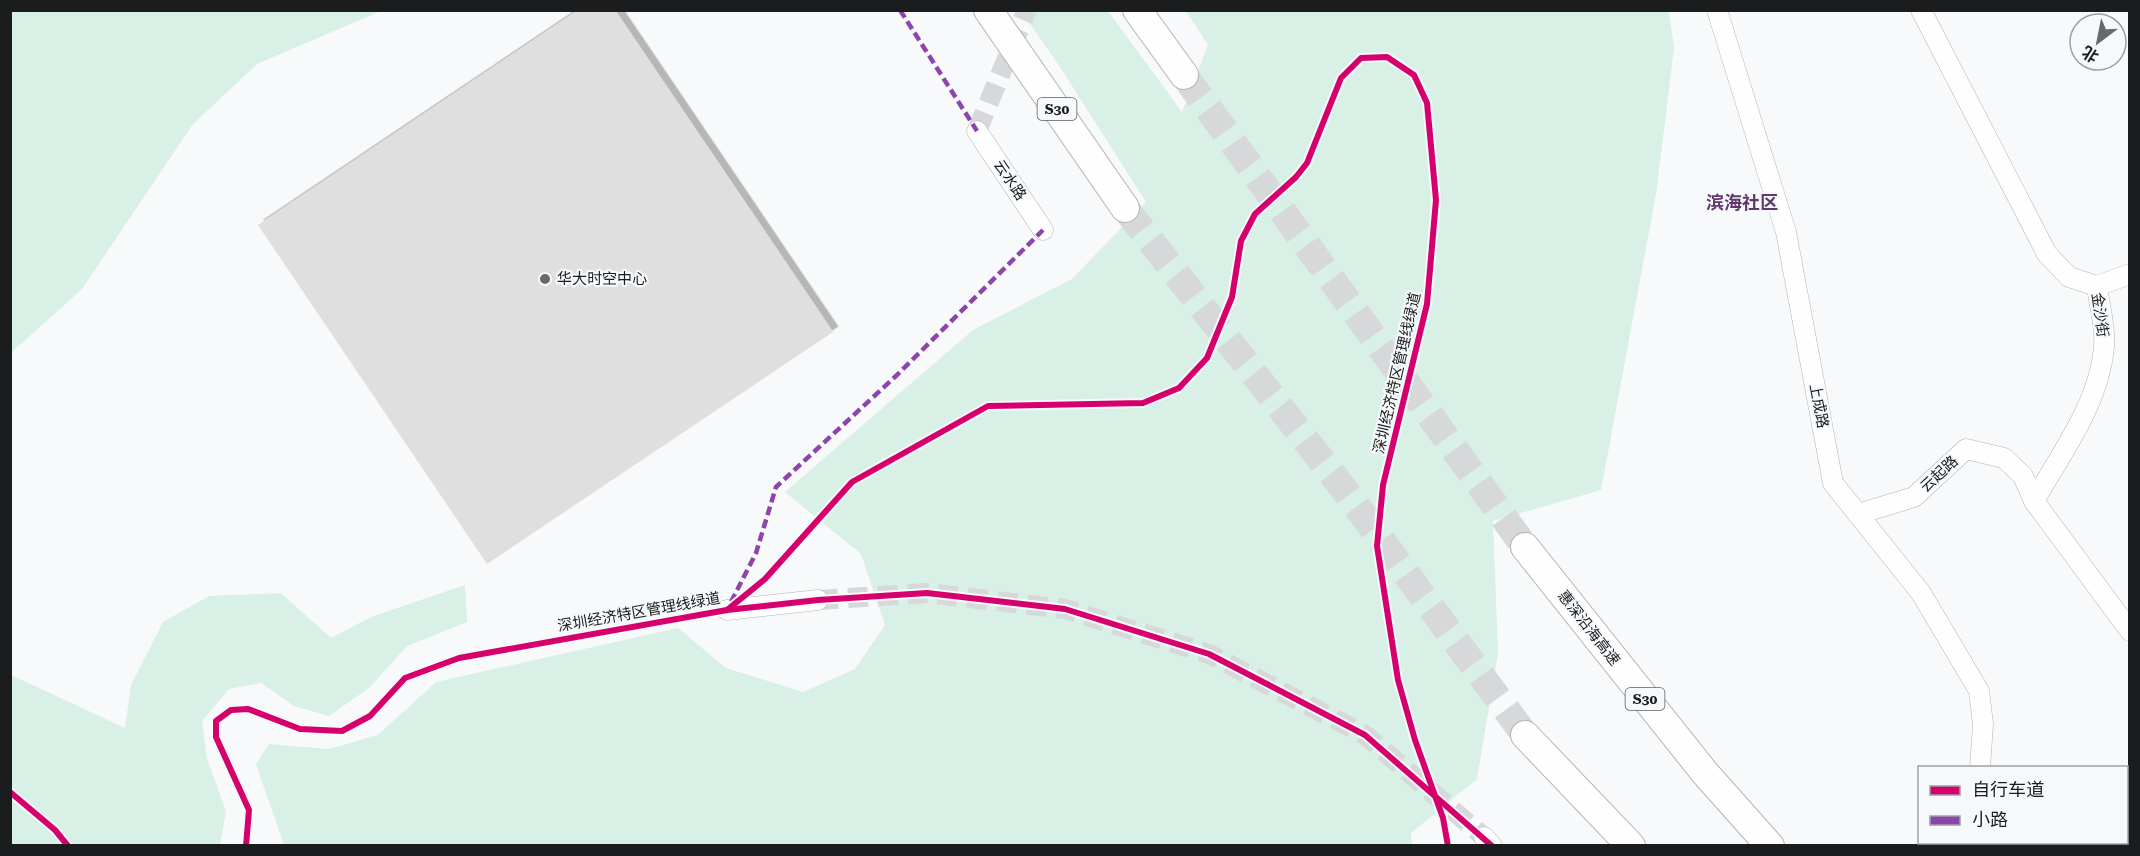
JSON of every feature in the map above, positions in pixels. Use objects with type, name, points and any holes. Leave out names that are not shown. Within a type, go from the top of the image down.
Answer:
[{"type":"highway","name":"S30","points":[[988,10],[1125,208]]},
{"type":"highway","points":[[1137,10],[1184,75]]},
{"type":"highway","name":"惠深沿海高速","points":[[1525,547],[1705,773],[1770,846]]},
{"type":"highway","points":[[1525,735],[1631,846]]},
{"type":"street","name":"上成路","points":[[1717,10],[1786,232],[1833,483],[1921,593],[1979,691],[1983,724],[1980,766]]},
{"type":"street","name":"金沙街","points":[[1921,10],[2047,254],[2069,277],[2097,286],[2104,345],[2097,379],[2080,422],[2034,501]]},
{"type":"street","name":"云水路","points":[[977,131],[1043,230]]},
{"type":"street","points":[[2097,286],[2130,274]]},
{"type":"street","name":"云起路","points":[[1858,514],[1914,497],[1966,449],[2004,458],[2023,476],[2034,501]]},
{"type":"street","points":[[2034,501],[2130,631]]},
{"type":"street","points":[[727,610],[818,600]]},
{"type":"green space","points":[[11,10],[381,11],[257,64],[193,124],[82,289],[11,353]]},
{"type":"green space","points":[[1021,11],[1108,11],[1182,112],[1208,45],[1186,11],[1669,11],[1674,48],[1656,194],[1601,490],[1493,521],[1498,653],[1477,779],[1411,833],[1412,845],[284,845],[256,764],[269,744],[329,749],[378,735],[436,682],[678,628],[726,668],[803,692],[855,669],[885,625],[861,554],[785,492],[973,330],[1072,279],[1146,202],[1060,67]]},
{"type":"green space","points":[[465,585],[467,622],[407,646],[369,688],[329,716],[294,706],[261,683],[229,689],[202,721],[207,759],[226,811],[220,845],[11,845],[11,675],[125,728],[131,685],[163,622],[209,596],[281,593],[331,638],[371,617]]},
{"type":"building","name":"华大时空中心","points":[[578,10],[615,10],[833,332],[487,564],[258,225]]},
{"type":"tunnel","points":[[977,131],[1027,10]]},
{"type":"tunnel","points":[[1184,75],[1525,547]]},
{"type":"tunnel","points":[[1125,208],[1343,488],[1525,735]]},
{"type":"tunnel","points":[[818,600],[927,593],[1065,609],[1209,654],[1365,735],[1484,837]]},
{"type":"marked path","points":[[900,10],[977,131]]},
{"type":"marked path","points":[[731,602],[756,553],[776,487],[897,375],[1043,230]]},
{"type":"cycle path","name":"深圳经济特区管理线绿道","points":[[727,610],[765,579],[852,482],[988,406],[1143,403],[1179,388],[1207,358],[1232,297],[1241,241],[1255,214],[1296,177],[1307,163],[1341,78],[1361,58],[1387,57],[1414,75],[1427,103],[1436,200],[1427,304],[1383,485],[1377,546],[1398,680],[1415,740],[1443,818],[1448,846]]},
{"type":"cycle path","name":"深圳经济特区管理线绿道","points":[[246,846],[249,810],[216,737],[216,721],[231,710],[248,709],[300,729],[342,731],[370,716],[405,678],[459,658],[727,610],[818,600],[927,593],[1065,609],[1209,654],[1365,735],[1492,846]]},
{"type":"cycle path","points":[[10,792],[55,830],[68,846]]},
{"type":"place","name":"华大时空中心","points":[[545,279]]},
{"type":"district","name":"滨海社区","points":[[1742,202]]}]
